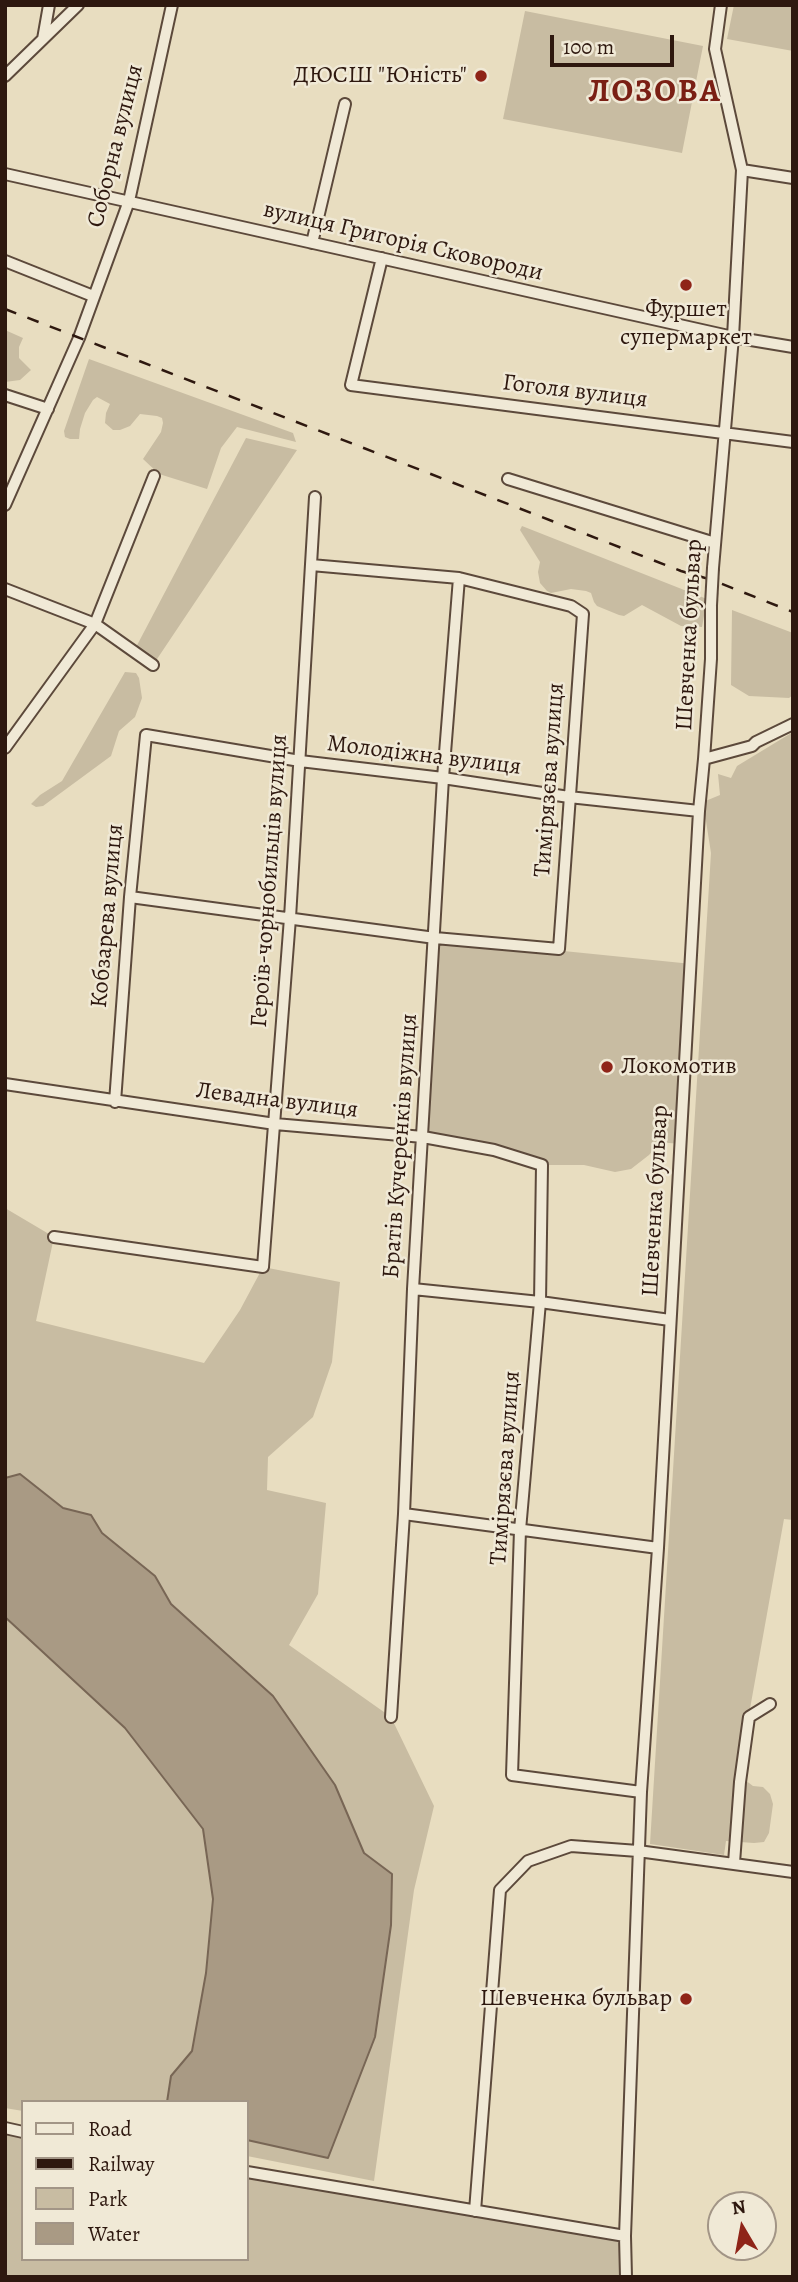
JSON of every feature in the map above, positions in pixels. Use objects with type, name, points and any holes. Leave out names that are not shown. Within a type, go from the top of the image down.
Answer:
[{"type":"street","points":[[43,39],[49,5]]},
{"type":"street","points":[[5,76],[78,5]]},
{"type":"street","name":"Соборна вулиця","points":[[5,505],[79,338],[129,201],[172,5]]},
{"type":"street","name":"Шевченка бульвар","points":[[626,2277],[625,2236],[641,1792],[658,1548],[698,811],[711,659],[713,568],[733,337],[742,170],[715,49],[720,5]]},
{"type":"street","points":[[312,243],[345,104]]},
{"type":"street","points":[[742,170],[793,178]]},
{"type":"street","name":"вулиця Григорія Сковороди","points":[[5,174],[733,337],[793,347]]},
{"type":"street","name":"Гоголя вулиця","points":[[382,258],[351,385],[793,442]]},
{"type":"street","points":[[5,261],[93,296]]},
{"type":"street","points":[[5,395],[48,409]]},
{"type":"street","points":[[5,748],[95,624],[154,476]]},
{"type":"street","points":[[508,479],[715,543]]},
{"type":"street","name":"Героїв-чорнобильців вулиця","points":[[54,1237],[263,1267],[290,918],[315,497]]},
{"type":"street","points":[[311,565],[459,578]]},
{"type":"street","name":"Тимірязєва вулиця","points":[[435,938],[559,949],[583,614],[571,606],[459,578]]},
{"type":"street","name":"Братів Кучеренків вулиця","points":[[391,1717],[443,778],[459,578]]},
{"type":"street","points":[[5,589],[95,624],[153,665]]},
{"type":"street","points":[[704,759],[752,746],[793,724]]},
{"type":"street","name":"Молодіжна вулиця","points":[[146,735],[300,761],[443,778],[569,797],[698,811]]},
{"type":"street","name":"Кобзарева вулиця","points":[[115,1101],[130,897],[146,735]]},
{"type":"street","points":[[130,897],[435,938]]},
{"type":"street","name":"Левадна вулиця","points":[[5,1084],[275,1124],[423,1137],[494,1150],[541,1165]]},
{"type":"street","name":"Тимірязєва вулиця","points":[[541,1165],[540,1302],[520,1530],[512,1775],[641,1792]]},
{"type":"street","points":[[413,1289],[540,1302],[670,1320]]},
{"type":"street","points":[[404,1514],[658,1548]]},
{"type":"street","points":[[734,1863],[740,1782],[749,1717],[770,1704]]},
{"type":"street","points":[[475,2211],[500,1890],[528,1861],[571,1846],[638,1851],[793,1872]]},
{"type":"street","points":[[248,2172],[625,2236]]},
{"type":"green space","points":[[734,5],[793,5],[793,51],[727,39]]},
{"type":"green space","points":[[525,11],[703,46],[682,153],[503,119]]},
{"type":"green space","points":[[5,330],[23,338],[19,347],[19,358],[31,370],[20,380],[5,382]]},
{"type":"green space","points":[[89,359],[293,433],[296,442],[237,427],[221,448],[207,489],[159,474],[143,459],[161,432],[162,418],[157,416],[140,414],[130,426],[113,430],[105,423],[110,404],[97,397],[85,413],[79,439],[65,437],[64,431]]},
{"type":"green space","points":[[246,438],[297,450],[153,665],[134,651]]},
{"type":"green space","points":[[522,526],[707,599],[702,627],[681,626],[642,605],[624,616],[619,615],[597,606],[591,593],[586,591],[547,591],[540,583],[540,562],[520,530]]},
{"type":"green space","points":[[732,610],[793,633],[793,695],[789,698],[749,696],[731,685]]},
{"type":"green space","points":[[125,672],[136,673],[142,698],[135,717],[119,731],[111,756],[43,806],[36,807],[31,804],[62,781]]},
{"type":"green space","points":[[793,732],[793,1520],[784,1519],[739,1770],[745,1780],[753,1786],[763,1787],[770,1794],[773,1804],[769,1833],[764,1842],[726,1841],[724,1855],[650,1844],[711,853],[703,802],[720,795],[718,774],[731,778],[737,766]]},
{"type":"green space","points":[[435,938],[692,964],[681,1144],[657,1142],[649,1155],[631,1169],[615,1172],[584,1165],[542,1165],[423,1137]]},
{"type":"green space","points":[[5,1208],[54,1237],[36,1321],[204,1363],[240,1310],[263,1267],[340,1282],[332,1362],[313,1417],[268,1457],[267,1490],[326,1503],[318,1594],[289,1645],[391,1717],[434,1806],[414,1890],[374,2181],[248,2156],[248,2100],[21,2100],[21,2111],[5,2108]]},
{"type":"green space","points":[[5,2128],[21,2132],[21,2261],[248,2261],[248,2172],[625,2236],[626,2277],[5,2277]]},
{"type":"water","points":[[20,1474],[63,1508],[91,1515],[102,1533],[155,1576],[171,1604],[273,1696],[335,1785],[364,1853],[392,1874],[391,1925],[375,2037],[328,2158],[248,2140],[248,2100],[167,2100],[171,2076],[192,2051],[206,1973],[213,1899],[203,1829],[125,1728],[5,1617],[5,1478]]},
{"type":"railway","points":[[5,309],[793,612]]},
{"type":"place","name":"ДЮСШ \"Юність\"","points":[[481,76]]},
{"type":"place","name":"Фуршет супермаркет","points":[[686,285]]},
{"type":"place","name":"Локомотив","points":[[607,1067]]},
{"type":"place","name":"Шевченка бульвар","points":[[686,1999]]},
{"type":"district","name":"ЛОЗОВА","points":[[655,93]]}]
